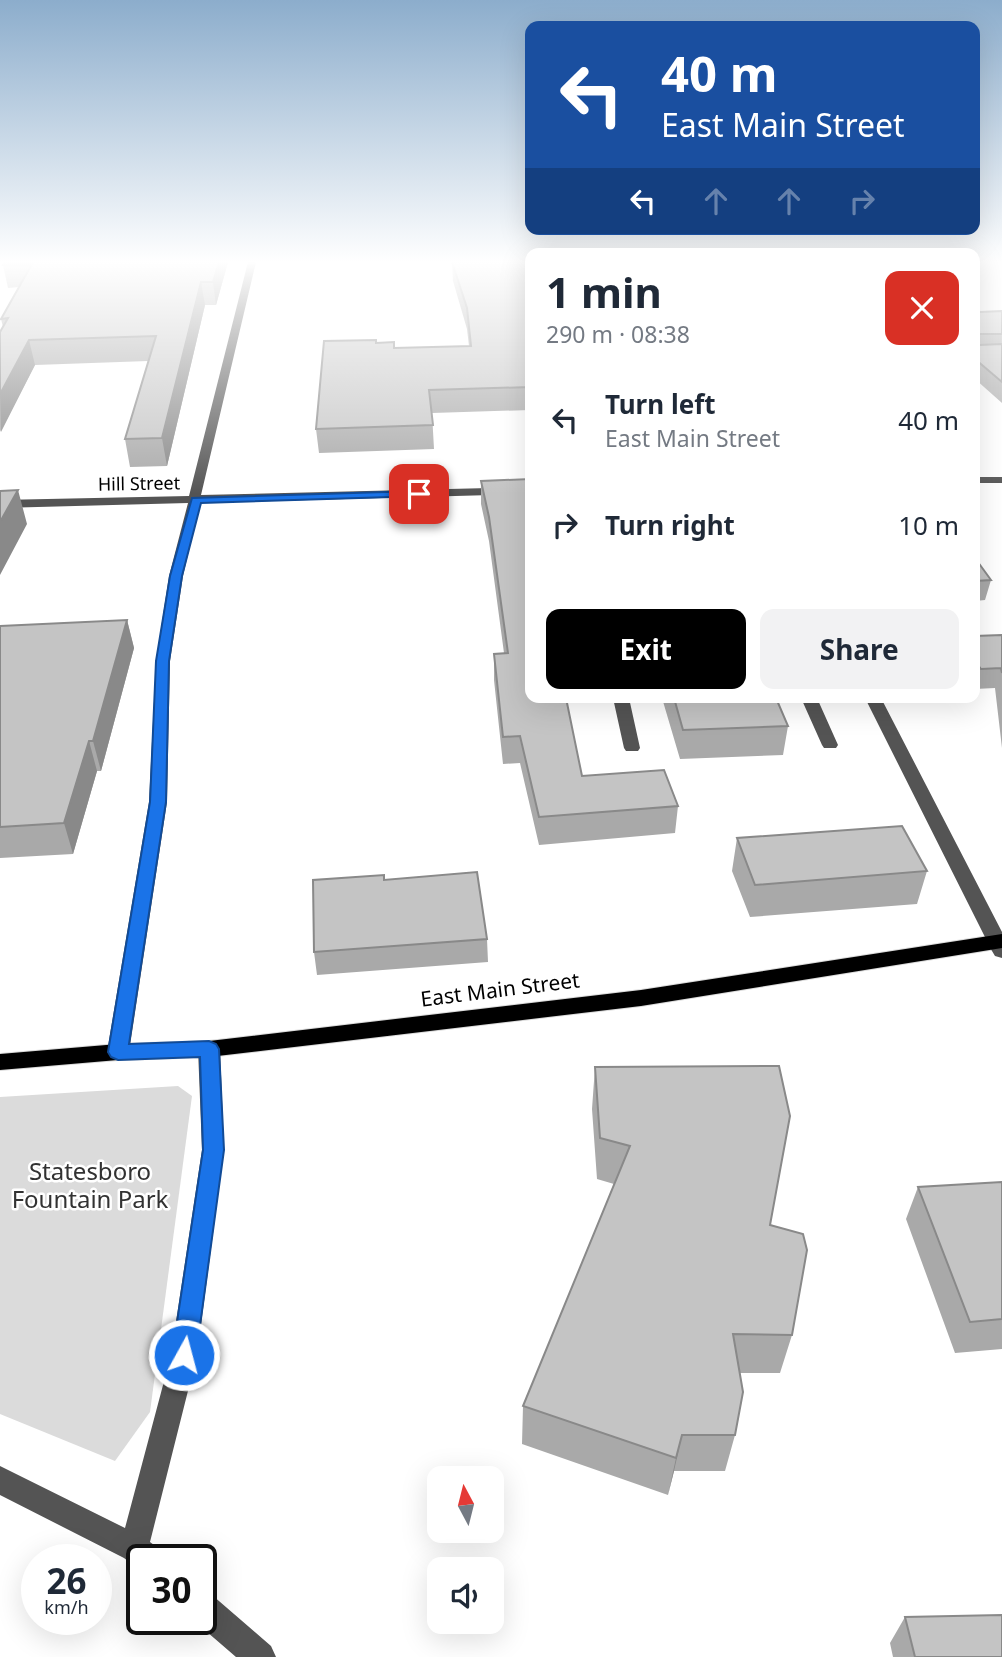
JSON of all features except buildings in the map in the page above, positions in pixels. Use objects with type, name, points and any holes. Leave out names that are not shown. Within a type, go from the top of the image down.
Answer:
[{"type":"main road","name":"East Main Street","points":[[0,1062],[118,1052],[209,1049],[641,998],[1001,945]]},
{"type":"street","points":[[118,1052],[158,802],[163,661],[176,576],[233,339]]},
{"type":"street","points":[[980,480],[1002,480]]},
{"type":"street","name":"Hill Street","points":[[0,504],[525,491]]},
{"type":"street","points":[[622,703],[632,748]]},
{"type":"street","points":[[811,703],[830,745]]},
{"type":"street","points":[[876,703],[1001,945]]},
{"type":"street","points":[[143,1544],[184,1355],[213,1150],[209,1049]]},
{"type":"street","points":[[0,1480],[126,1546]]},
{"type":"street","points":[[217,1620],[260,1657]]},
{"type":"green space","name":"Statesboro Fountain Park","points":[[178,1086],[192,1096],[150,1412],[115,1461],[0,1414],[0,1097]]},
{"type":"route","points":[[184,1355],[213,1150],[209,1049],[118,1052],[158,802],[163,661],[176,576],[196,500],[419,494]]}]
